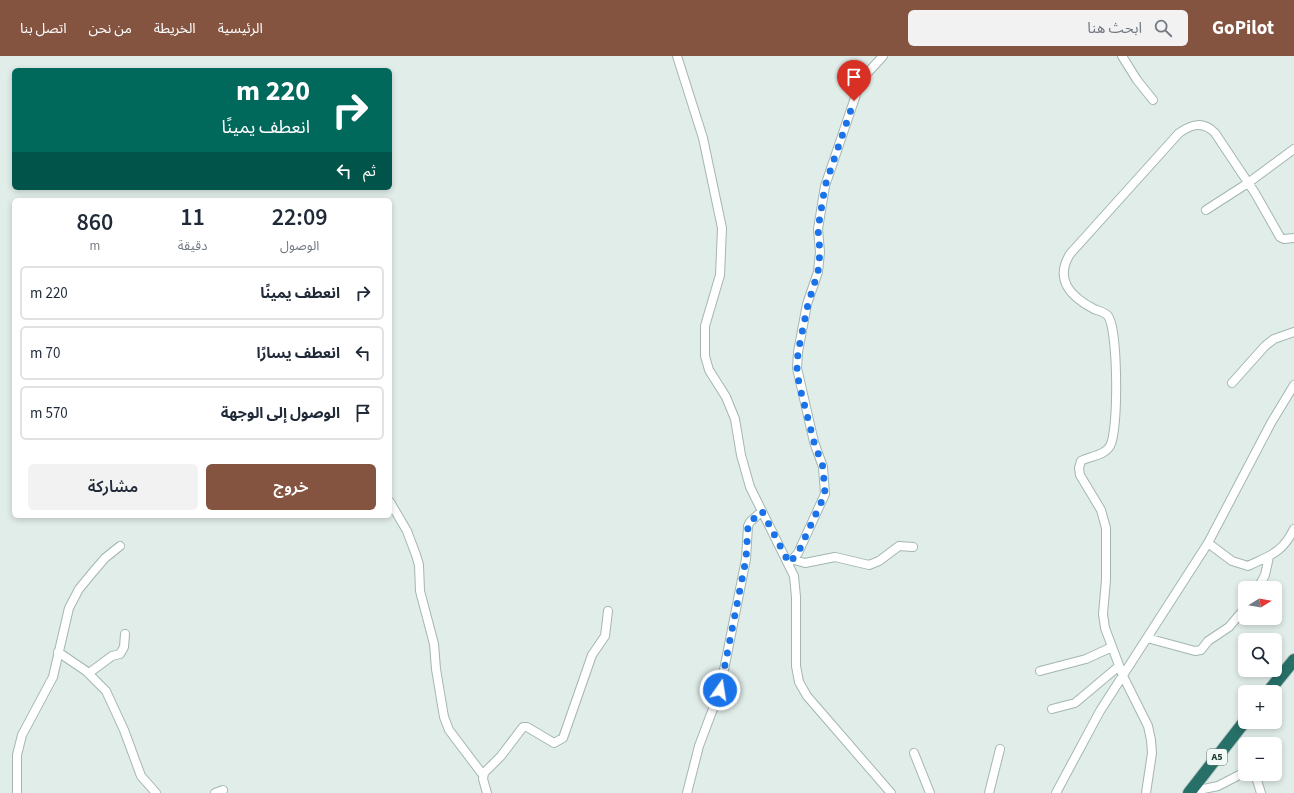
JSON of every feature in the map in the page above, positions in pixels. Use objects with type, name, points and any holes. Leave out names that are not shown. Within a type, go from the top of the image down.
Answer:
[{"type":"highway","points":[[1274,685],[1294,660]]},
{"type":"highway","points":[[1282,685],[1294,670]]},
{"type":"highway","name":"A5","points":[[1195,792],[1239,729]]},
{"type":"highway","name":"A5","points":[[1195,792],[1246,729]]},
{"type":"street","points":[[677,56],[703,138],[722,228],[720,275],[705,326],[705,356],[709,370],[721,388],[735,419],[746,476],[762,511],[792,562],[796,584],[796,666],[799,682],[807,696],[891,793]]},
{"type":"street","points":[[792,562],[825,494],[823,467],[814,442],[797,368],[798,352],[808,304],[818,272],[820,252],[818,229],[821,206],[825,186],[842,141],[858,88],[865,74],[883,56]]},
{"type":"street","points":[[1122,56],[1136,80],[1153,100]]},
{"type":"street","points":[[1146,793],[1152,753],[1151,740],[1148,726],[1123,676],[1105,628],[1103,614],[1106,580],[1106,528],[1101,510],[1080,474],[1079,468],[1081,461],[1105,452],[1112,441],[1116,425],[1115,358],[1111,324],[1107,315],[1083,303],[1072,294],[1067,287],[1062,273],[1064,264],[1070,254],[1179,133],[1188,126],[1195,124],[1210,128],[1259,200],[1277,234],[1284,239],[1294,238]]},
{"type":"street","points":[[1206,210],[1248,183],[1294,149]]},
{"type":"street","points":[[1232,383],[1265,346],[1274,339],[1294,332]]},
{"type":"street","points":[[1056,793],[1100,711],[1167,609],[1208,543],[1294,385]]},
{"type":"street","points":[[392,505],[407,531],[418,560],[420,591],[434,644],[436,669],[444,718],[449,730],[483,776],[487,793]]},
{"type":"street","points":[[687,793],[699,746],[720,690],[746,559],[748,526],[750,522],[762,511]]},
{"type":"street","points":[[1208,543],[1232,561],[1248,566],[1269,557],[1286,543],[1294,529]]},
{"type":"street","points":[[17,793],[17,755],[22,735],[54,677],[58,652],[73,598],[105,558],[120,546]]},
{"type":"street","points":[[792,562],[805,563],[835,557],[869,565],[880,561],[900,546],[913,547]]},
{"type":"street","points":[[1262,581],[1265,574],[1269,557]]},
{"type":"street","points":[[483,776],[486,770],[501,756],[523,727],[531,728],[554,743],[564,738],[592,655],[605,636],[608,611]]},
{"type":"street","points":[[1147,638],[1192,650],[1201,650],[1208,641],[1229,627],[1238,616]]},
{"type":"street","points":[[89,673],[112,656],[120,654],[124,647],[125,634]]},
{"type":"street","points":[[1040,671],[1086,659],[1112,647]]},
{"type":"street","points":[[58,652],[89,673],[106,691],[124,730],[141,776],[156,793]]},
{"type":"street","points":[[1052,709],[1074,703],[1119,666]]},
{"type":"street","points":[[990,793],[1000,749]]},
{"type":"street","points":[[914,753],[930,793]]},
{"type":"street","points":[[1195,792],[1218,786],[1238,776]]},
{"type":"street","points":[[1257,781],[1261,793]]},
{"type":"route","points":[[720,690],[746,559],[748,526],[750,522],[762,511],[789,563],[794,560],[798,553],[825,494],[826,484],[823,467],[814,442],[799,384],[797,368],[798,352],[808,304],[818,272],[820,252],[818,229],[825,186],[842,141],[854,101]]}]
